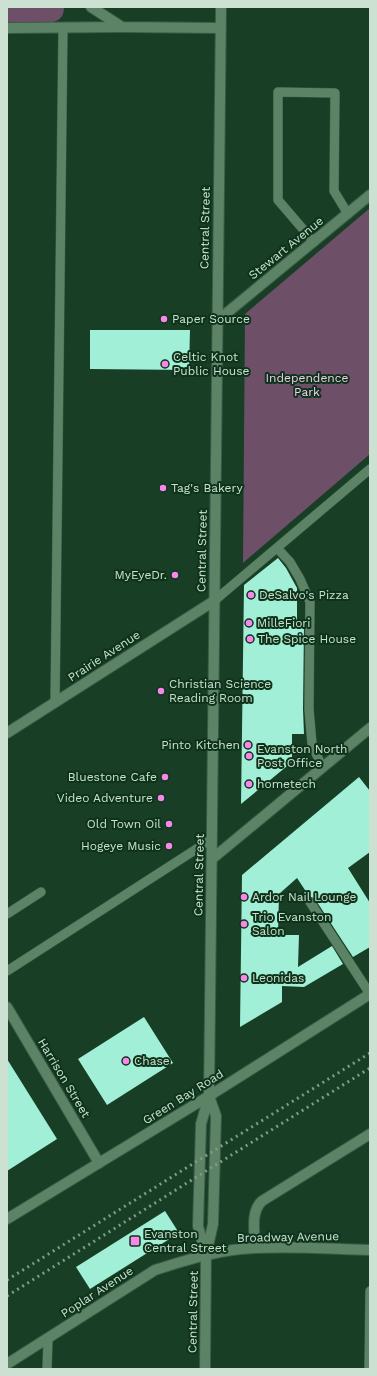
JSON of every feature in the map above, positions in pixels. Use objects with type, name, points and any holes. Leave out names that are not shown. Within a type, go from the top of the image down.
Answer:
[{"type":"main road","points":[[91,7],[122,27]]},
{"type":"main road","name":"Central Street","points":[[206,1255],[198,1226],[201,1124],[209,1096],[221,7]]},
{"type":"main road","points":[[7,28],[220,28]]},
{"type":"main road","name":"Stewart Avenue","points":[[217,321],[370,195]]},
{"type":"main road","name":"Prairie Avenue","points":[[7,733],[214,601]]},
{"type":"main road","points":[[212,859],[370,728]]},
{"type":"main road","name":"Green Bay Road","points":[[7,1219],[209,1096],[370,994]]},
{"type":"main road","name":"Harrison Street","points":[[7,1007],[99,1163]]},
{"type":"main road","name":"Central Street","points":[[205,1369],[206,1255],[213,1224],[216,1116],[209,1096]]},
{"type":"main road","points":[[255,1248],[255,1215],[257,1206],[262,1201],[370,1134]]},
{"type":"main road","name":"Broadway Avenue","points":[[206,1255],[255,1248],[370,1250]]},
{"type":"main road","name":"Poplar Avenue","points":[[7,1364],[48,1340],[155,1270],[206,1255]]},
{"type":"lane","points":[[55,703],[63,28]]},
{"type":"lane","points":[[314,242],[278,200],[278,92],[335,93],[334,190],[348,214]]},
{"type":"lane","points":[[214,601],[370,468]]},
{"type":"lane","points":[[277,548],[290,562],[300,579],[310,602],[309,709],[312,744],[322,767]]},
{"type":"lane","points":[[7,971],[212,839]]},
{"type":"lane","points":[[7,914],[41,892]]},
{"type":"lane","points":[[310,902],[370,994]]},
{"type":"lane","points":[[369,1369],[370,1291]]},
{"type":"lane","points":[[47,1369],[48,1340]]},
{"type":"green space","points":[[7,7],[64,7],[62,17],[53,22],[7,23]]},
{"type":"green space","name":"Independence Park","points":[[370,208],[370,454],[243,563],[245,314]]},
{"type":"building","points":[[90,330],[190,330],[189,370],[90,369]]},
{"type":"building","points":[[278,558],[286,568],[297,588],[297,625],[304,625],[304,734],[292,734],[292,762],[241,804],[244,585]]},
{"type":"building","points":[[359,777],[370,791],[370,852],[348,868],[370,903],[370,947],[353,957],[315,899],[309,896],[297,878],[279,894],[278,935],[299,935],[298,967],[332,946],[343,964],[304,987],[282,986],[282,1002],[240,1027],[242,875]]},
{"type":"building","name":"Chase","points":[[144,1017],[173,1063],[107,1105],[78,1059]]},
{"type":"building","points":[[7,1059],[57,1139],[7,1171]]},
{"type":"building","name":"Evanston Central Street","points":[[165,1211],[179,1233],[90,1289],[76,1267]]},
{"type":"railway","points":[[7,1280],[370,1053]]},
{"type":"railway","points":[[7,1296],[370,1068]]},
{"type":"place","name":"Paper Source","points":[[164,319]]},
{"type":"place","name":"Celtic Knot Public House","points":[[165,364]]},
{"type":"place","name":"Tag's Bakery","points":[[163,488]]},
{"type":"place","name":"MyEyeDr.","points":[[175,575]]},
{"type":"place","name":"DeSalvo's Pizza","points":[[251,595]]},
{"type":"place","name":"MilleFiori","points":[[249,623]]},
{"type":"place","name":"The Spice House","points":[[250,639]]},
{"type":"place","name":"Christian Science Reading Room","points":[[161,691]]},
{"type":"place","name":"Pinto Kitchen","points":[[248,745]]},
{"type":"place","name":"Evanston North Post Office","points":[[249,756]]},
{"type":"place","name":"Bluestone Cafe","points":[[165,777]]},
{"type":"place","name":"hometech","points":[[249,784]]},
{"type":"place","name":"Video Adventure","points":[[161,798]]},
{"type":"place","name":"Old Town Oil","points":[[169,824]]},
{"type":"place","name":"Hogeye Music","points":[[169,846]]},
{"type":"place","name":"Ardor Nail Lounge","points":[[244,897]]},
{"type":"place","name":"Trio Evanston Salon","points":[[244,924]]},
{"type":"place","name":"Leonidas","points":[[244,978]]},
{"type":"place","name":"Chase","points":[[126,1061]]},
{"type":"place","name":"Evanston Central Street","points":[[135,1241]]}]
